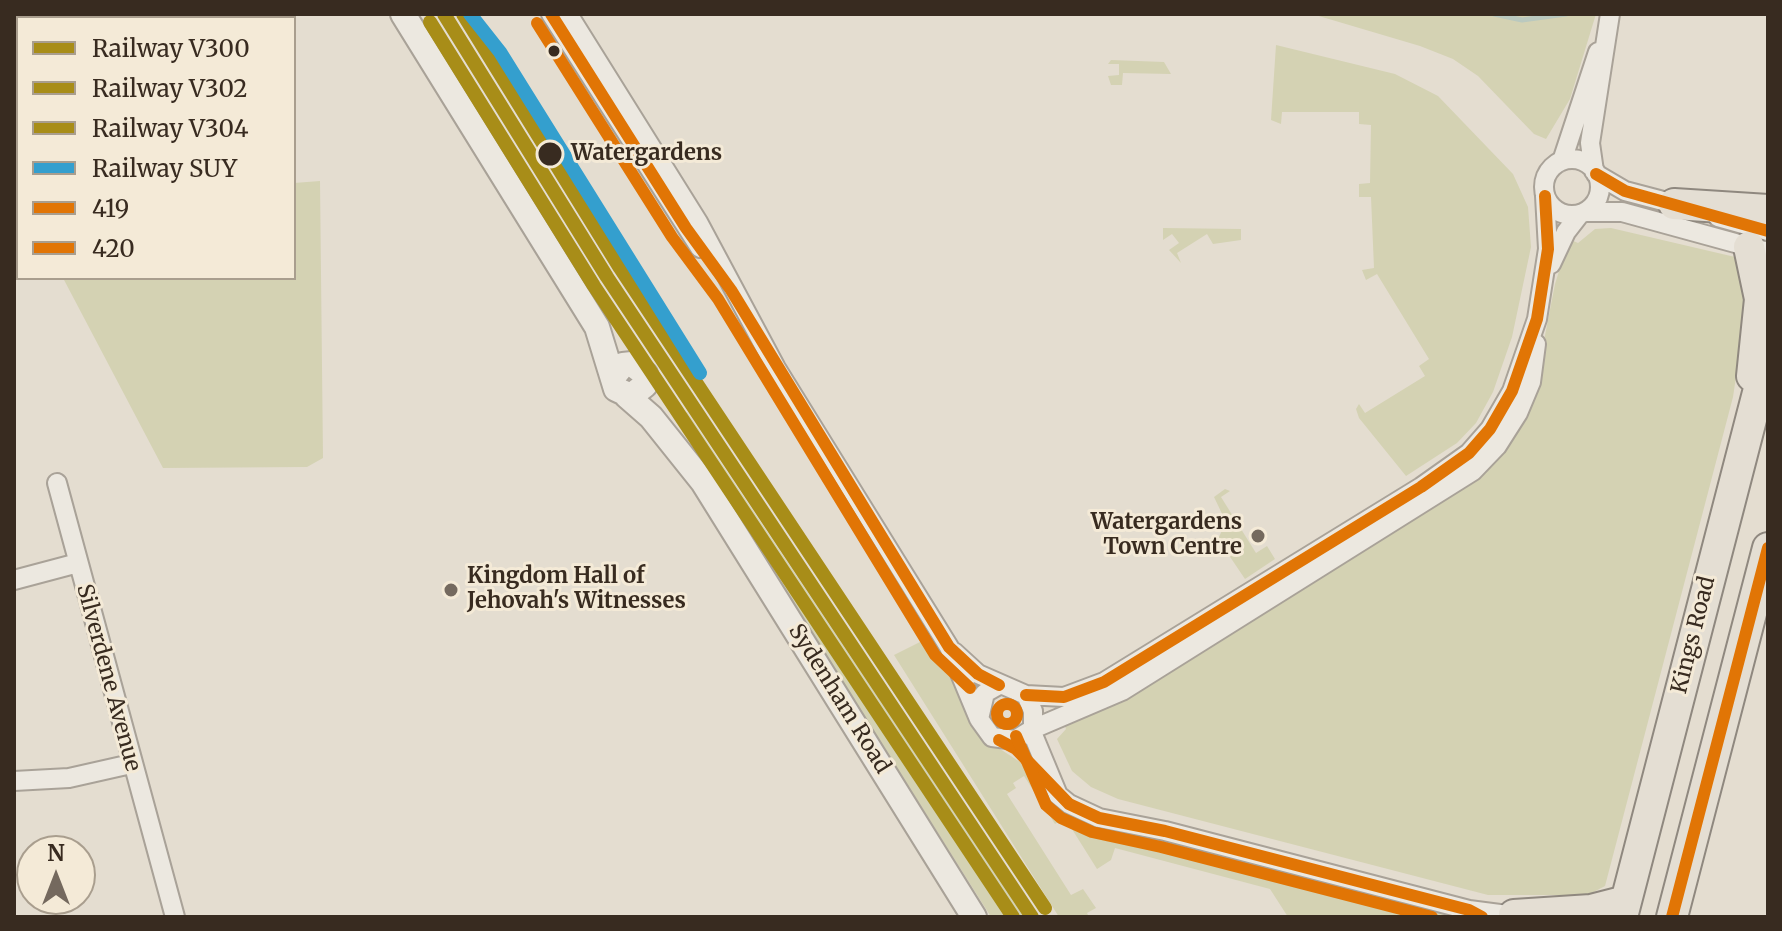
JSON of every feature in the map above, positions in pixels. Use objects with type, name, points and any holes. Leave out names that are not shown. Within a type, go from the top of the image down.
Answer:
[{"type":"main road","points":[[1674,204],[1768,210]]},
{"type":"main road","points":[[1748,426],[1762,243]]},
{"type":"main road","name":"Kings Road","points":[[1624,909],[1768,354]]},
{"type":"main road","points":[[1672,917],[1768,548]]},
{"type":"main road","points":[[1519,916],[1624,909]]},
{"type":"street","name":"Sydenham Road","points":[[403,14],[601,302],[630,380],[683,437],[703,482],[974,917]]},
{"type":"street","name":"Sydenham Road","points":[[421,14],[488,137]]},
{"type":"street","points":[[551,14],[686,228],[731,290],[949,647],[986,732],[1016,749],[1069,804],[1099,818],[1165,831],[1476,914],[1519,916]]},
{"type":"street","points":[[568,14],[698,222],[731,290]]},
{"type":"street","points":[[999,740],[1015,740],[1032,729],[1122,691],[1473,471],[1503,437],[1528,391],[1535,357],[1537,319],[1546,274],[1547,174],[1562,161],[1575,130],[1588,75],[1609,22]]},
{"type":"street","points":[[1546,274],[1566,232],[1600,191],[1590,143],[1609,22]]},
{"type":"street","points":[[1562,161],[1580,160],[1625,191],[1674,204],[1762,243]]},
{"type":"street","points":[[1545,196],[1555,210],[1622,212],[1762,243]]},
{"type":"street","points":[[949,647],[971,669],[999,685],[1026,695],[1064,697],[1104,682],[1454,464],[1480,441],[1502,410],[1537,319]]},
{"type":"street","name":"Silverdene Avenue","points":[[57,483],[160,873],[175,917]]},
{"type":"street","points":[[14,580],[78,563]]},
{"type":"street","points":[[979,719],[981,701],[999,685]]},
{"type":"street","points":[[1026,695],[1033,711],[1032,729],[1054,786]]},
{"type":"street","points":[[14,781],[69,778],[131,764]]},
{"type":"street","name":"Silverdene Avenue","points":[[160,873],[167,917]]},
{"type":"shaded area","points":[[14,14],[78,14],[16,16],[14,160]]},
{"type":"shaded area","points":[[1312,14],[1596,14],[1570,99],[1546,139],[1534,134],[1478,76],[1453,59]]},
{"type":"shaded area","points":[[1276,45],[1395,74],[1438,96],[1513,174],[1528,207],[1531,247],[1512,337],[1493,392],[1476,423],[1457,443],[1406,476],[1359,418],[1356,409],[1359,404],[1365,413],[1425,376],[1419,366],[1429,359],[1377,274],[1366,280],[1362,270],[1374,268],[1371,197],[1359,197],[1359,184],[1370,183],[1371,125],[1359,124],[1359,112],[1282,112],[1281,124],[1271,120]]},
{"type":"shaded area","points":[[1111,60],[1164,62],[1171,74],[1123,73],[1122,85],[1111,85],[1108,76],[1119,75],[1119,64],[1108,64]]},
{"type":"shaded area","points":[[320,181],[323,458],[307,467],[163,468],[64,280],[296,280],[296,183]]},
{"type":"shaded area","points":[[1163,228],[1241,229],[1241,240],[1213,244],[1207,234],[1177,253],[1181,263],[1169,250],[1179,243],[1172,234],[1163,240]]},
{"type":"shaded area","points":[[1611,228],[1735,257],[1739,260],[1748,297],[1733,397],[1605,886],[1588,895],[1488,895],[1118,799],[1091,787],[1072,771],[1057,739],[1066,729],[1063,722],[1407,520],[1538,371],[1555,284],[1569,239],[1578,243],[1595,229]]},
{"type":"shaded area","points":[[687,412],[1025,917],[991,917],[676,418]]},
{"type":"shaded area","points":[[1225,489],[1230,491],[1221,497],[1256,553],[1267,546],[1275,559],[1245,579],[1218,539],[1226,522],[1214,497]]},
{"type":"shaded area","points":[[934,635],[977,734],[1020,762],[1043,794],[1065,813],[1103,826],[1455,917],[1288,917],[1270,889],[1115,848],[1111,860],[1097,869],[1065,818],[1055,824],[1024,776],[1013,783],[1016,788],[1007,794],[1071,895],[1083,889],[1096,908],[1087,913],[1089,917],[1059,917],[894,655]]},
{"type":"waterway","points":[[1494,14],[1522,20],[1566,14]]},
{"type":"rail line","name":"V300","points":[[444,14],[607,277],[1032,917]]},
{"type":"rail line","name":"V304","points":[[463,14],[620,268],[1045,908]]},
{"type":"rail line","name":"SUY","points":[[470,14],[500,52],[700,373]]},
{"type":"rail line","name":"V302","points":[[430,22],[594,286],[1013,917]]},
{"type":"transit line","name":"419","points":[[551,14],[686,228],[731,290],[949,647],[978,674],[999,685]]},
{"type":"transit line","name":"420","points":[[537,23],[672,237],[718,299],[935,655],[970,688]]},
{"type":"transit line","name":"419","points":[[1596,174],[1625,191],[1768,231]]},
{"type":"transit line","name":"419","points":[[1026,695],[1064,697],[1104,682],[1421,487],[1469,453],[1490,429],[1512,391],[1537,319],[1548,249],[1545,196]]},
{"type":"transit line","name":"419","points":[[1672,917],[1768,548]]},
{"type":"transit line","name":"420","points":[[1007,704],[1014,707],[1017,714],[1014,721],[1007,724],[1000,721],[997,714],[1000,707],[1007,704]]},
{"type":"transit line","name":"420","points":[[1016,736],[1046,805],[1061,818],[1092,832],[1432,917]]},
{"type":"transit line","name":"419","points":[[999,740],[1016,749],[1069,804],[1099,818],[1165,831],[1469,910],[1482,917]]},
{"type":"place","name":"Watergardens","points":[[550,154]]},
{"type":"place","name":"Watergardens Town Centre","points":[[1258,536]]},
{"type":"place","name":"Kingdom Hall of Jehovah's Witnesses","points":[[451,590]]}]
